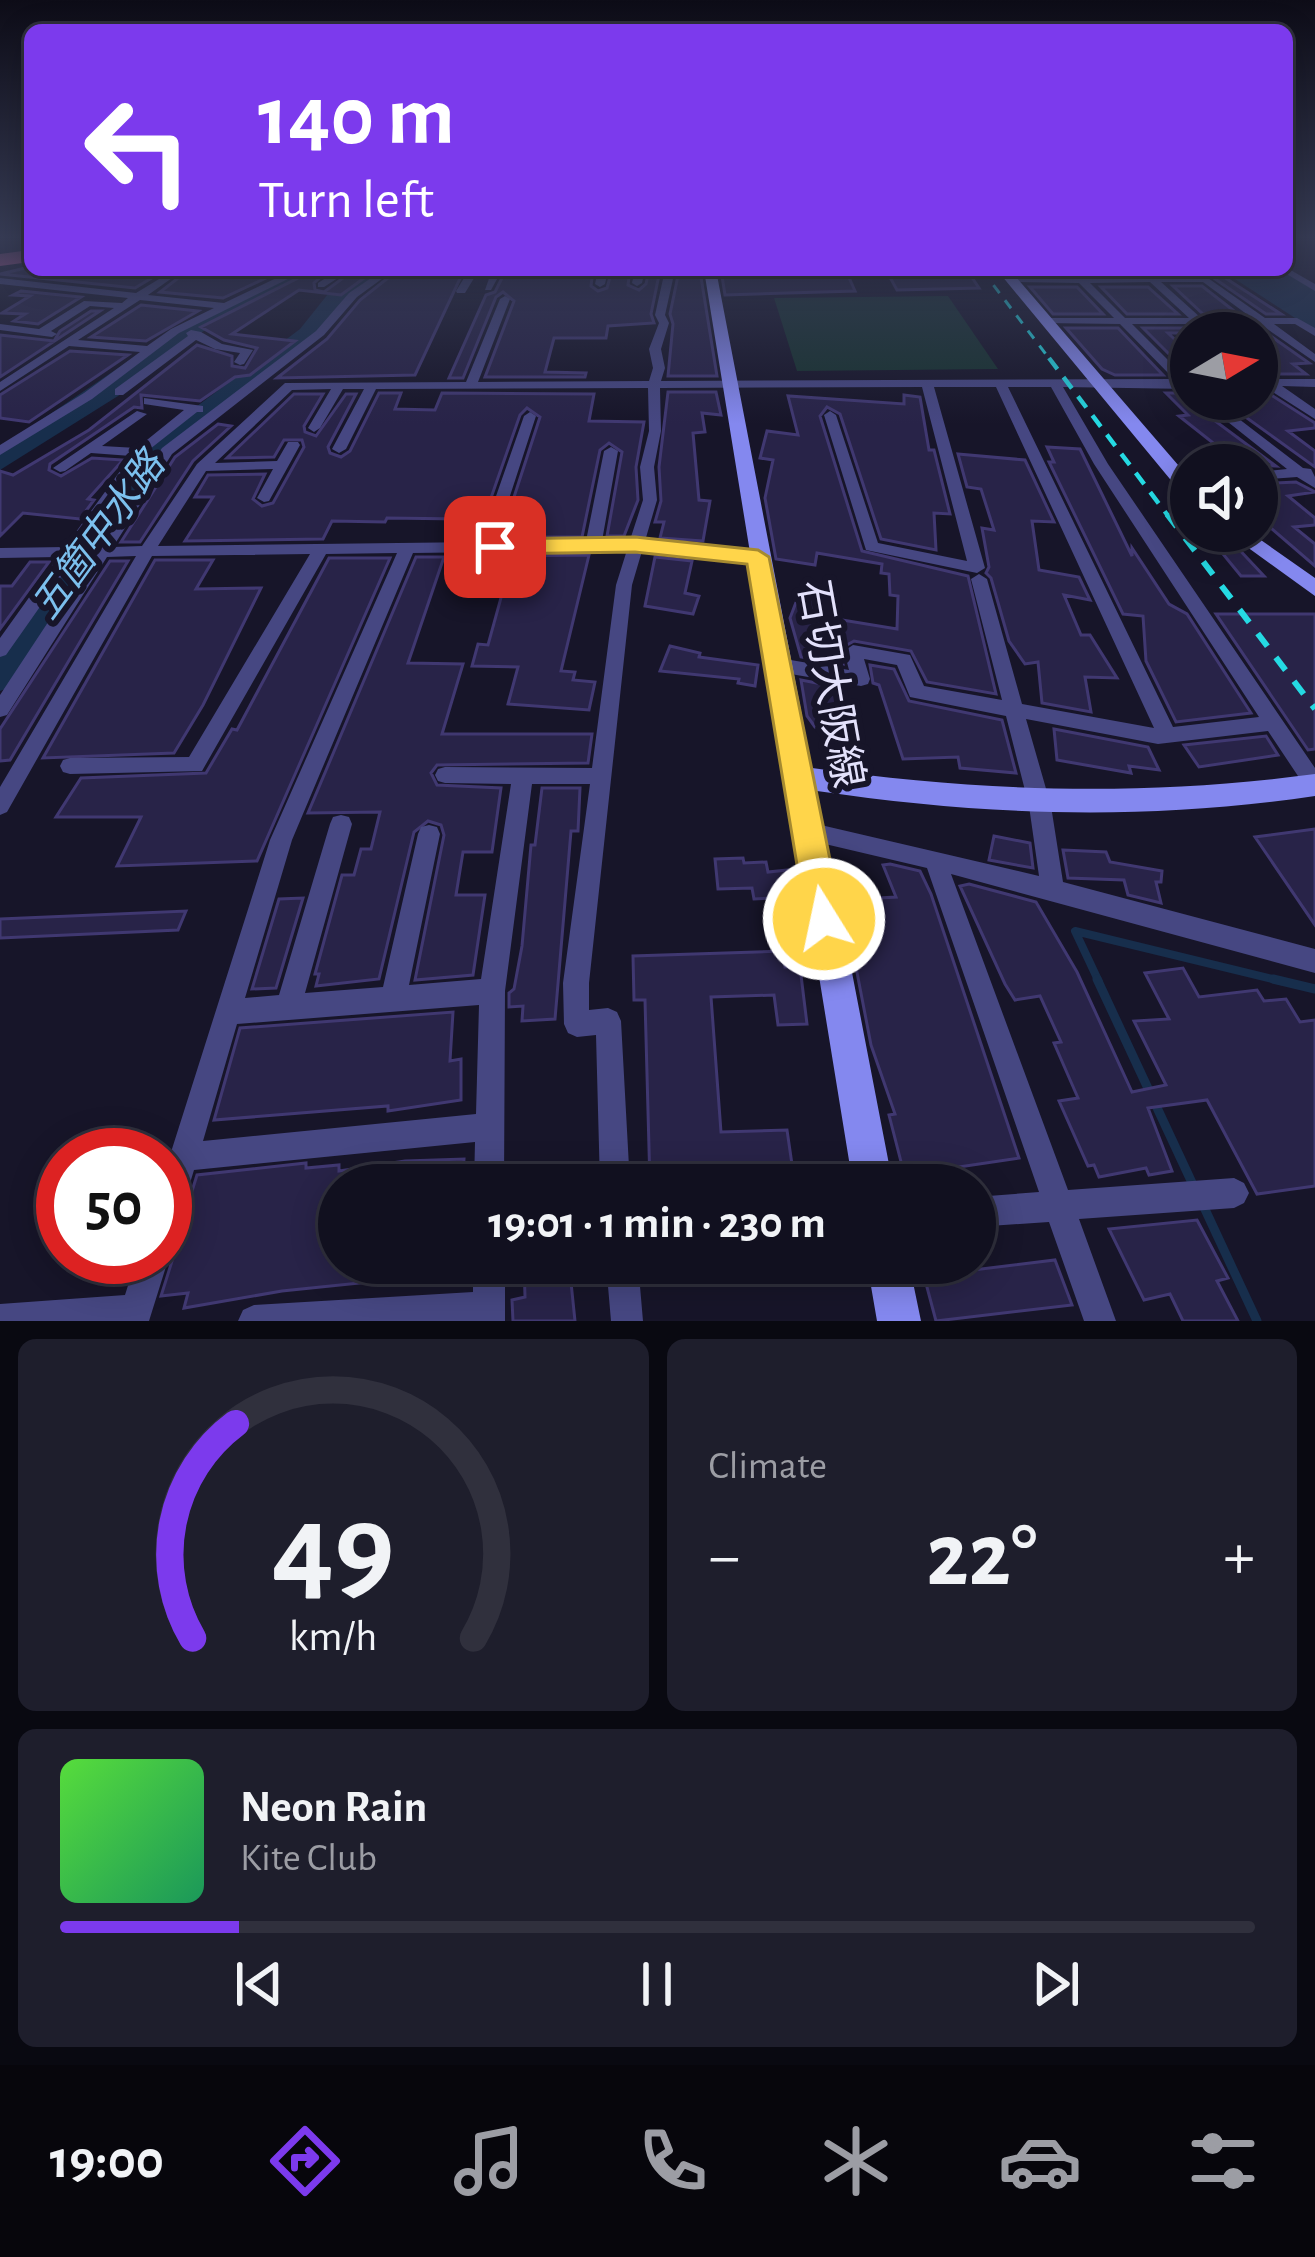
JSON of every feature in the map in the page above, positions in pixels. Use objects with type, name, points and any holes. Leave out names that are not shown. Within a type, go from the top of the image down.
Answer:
[{"type":"main road","name":"石切大阪線","points":[[715,301],[868,1164]]},
{"type":"main road","points":[[1030,301],[1170,466]]},
{"type":"main road","points":[[1264,552],[1315,589]]},
{"type":"main road","points":[[799,777],[909,794],[1040,806],[1151,804],[1315,785]]},
{"type":"main road","points":[[892,1284],[899,1321]]},
{"type":"street","points":[[0,387],[130,301]]},
{"type":"street","points":[[182,301],[223,306]]},
{"type":"street","points":[[0,452],[88,396],[145,349],[235,301]]},
{"type":"street","points":[[0,710],[167,451],[320,333],[348,301]]},
{"type":"street","points":[[470,387],[504,301]]},
{"type":"street","points":[[614,1164],[608,1021],[577,1024],[576,983],[624,585],[650,500],[647,467],[658,401],[655,349],[664,323],[660,315],[663,301]]},
{"type":"street","points":[[1102,301],[1170,367]]},
{"type":"street","points":[[40,333],[88,303],[124,305]]},
{"type":"street","points":[[1047,321],[1170,321]]},
{"type":"street","points":[[1278,322],[1297,321],[1315,333]]},
{"type":"street","points":[[0,327],[145,349]]},
{"type":"street","points":[[175,331],[197,334]]},
{"type":"street","points":[[1278,333],[1315,359]]},
{"type":"street","points":[[197,334],[202,342],[247,350],[240,362]]},
{"type":"street","points":[[119,392],[197,334]]},
{"type":"street","points":[[1278,380],[1315,382]]},
{"type":"street","points":[[258,382],[371,387],[1170,385]]},
{"type":"street","points":[[0,806],[146,552],[202,467],[289,386]]},
{"type":"street","points":[[314,428],[338,386]]},
{"type":"street","points":[[1001,386],[1168,736]]},
{"type":"street","points":[[1056,386],[1101,464],[1315,785]]},
{"type":"street","points":[[339,448],[371,387]]},
{"type":"street","points":[[830,416],[871,547],[977,568],[928,387]]},
{"type":"street","points":[[1278,391],[1315,416]]},
{"type":"street","points":[[60,468],[144,408],[215,412]]},
{"type":"street","points":[[0,651],[140,454],[194,409]]},
{"type":"street","points":[[486,547],[530,416]]},
{"type":"street","points":[[1234,420],[1307,472],[1315,484]]},
{"type":"street","points":[[264,498],[293,445]]},
{"type":"street","points":[[88,449],[140,454],[167,451]]},
{"type":"street","points":[[593,545],[611,451]]},
{"type":"street","points":[[202,467],[282,465]]},
{"type":"street","points":[[0,553],[635,544],[758,557]]},
{"type":"street","points":[[192,1130],[281,840],[407,548]]},
{"type":"street","points":[[70,766],[195,765],[321,549]]},
{"type":"street","points":[[979,579],[1040,806],[1053,892]]},
{"type":"street","points":[[779,665],[861,679],[853,651],[904,660],[917,692],[1168,736],[1273,723]]},
{"type":"street","points":[[445,775],[598,776]]},
{"type":"street","points":[[488,1164],[492,991],[522,778]]},
{"type":"street","points":[[288,1008],[341,824]]},
{"type":"street","points":[[808,830],[1315,961]]},
{"type":"street","points":[[394,1001],[429,834]]},
{"type":"street","points":[[936,863],[1100,1321]]},
{"type":"street","points":[[228,1012],[492,991]]},
{"type":"street","points":[[192,1155],[488,1127]]},
{"type":"street","points":[[996,1212],[1234,1193]]},
{"type":"street","points":[[0,1320],[135,1316],[145,1284]]},
{"type":"street","points":[[624,1284],[627,1321]]},
{"type":"street","points":[[254,1321],[489,1314]]},
{"type":"green space","points":[[775,301],[951,301],[998,369],[797,371]]},
{"type":"water","points":[[1268,301],[1315,301],[1315,331]]},
{"type":"building","points":[[22,301],[75,301],[38,324],[14,321],[25,314],[2,313]]},
{"type":"building","points":[[253,301],[283,301],[232,334],[295,341],[250,375],[235,377],[200,401],[141,395],[142,408],[134,407],[50,464],[49,470],[61,476],[92,458],[123,460],[88,499],[94,500],[80,519],[23,513],[0,536],[0,471],[13,475],[89,430],[197,345],[232,356],[232,366],[245,368],[257,348],[224,340],[201,327]]},
{"type":"building","points":[[359,301],[450,301],[415,375],[277,378],[327,339]]},
{"type":"building","points":[[483,301],[495,301],[463,378],[449,378]]},
{"type":"building","points":[[514,301],[654,301],[654,323],[608,326],[606,338],[554,338],[545,372],[586,373],[585,377],[485,377]]},
{"type":"building","points":[[673,301],[705,301],[717,376],[668,376]]},
{"type":"building","points":[[1042,301],[1090,301],[1103,314],[1053,314]]},
{"type":"building","points":[[1114,301],[1163,301],[1176,312],[1127,314]]},
{"type":"building","points":[[1189,301],[1221,301],[1235,312],[1201,312]]},
{"type":"building","points":[[1247,301],[1260,301],[1278,312],[1263,312]]},
{"type":"building","points":[[141,305],[198,311],[146,341],[91,337]]},
{"type":"building","points":[[91,311],[100,311],[0,377],[0,335],[54,341],[60,331]]},
{"type":"building","points":[[1066,328],[1118,328],[1163,375],[1115,375],[1102,369]]},
{"type":"building","points":[[1143,328],[1170,328],[1170,355]]},
{"type":"building","points":[[1278,341],[1309,363],[1293,364],[1306,374],[1278,374]]},
{"type":"building","points":[[70,351],[128,355],[29,422],[0,418],[0,395]]},
{"type":"building","points":[[668,392],[716,392],[721,415],[702,413],[705,432],[693,433],[699,500],[710,501],[703,541],[660,538],[664,522],[655,522],[661,501],[659,467]]},
{"type":"building","points":[[379,393],[401,393],[395,409],[435,410],[442,393],[594,394],[589,421],[644,422],[636,467],[638,500],[624,536],[607,536],[622,452],[609,443],[600,450],[582,537],[501,537],[540,417],[527,408],[520,415],[478,535],[456,535],[461,519],[387,518],[385,522],[332,521],[323,539],[185,541],[213,497],[195,497],[208,475],[265,474],[253,499],[262,506],[273,503],[304,447],[302,440],[284,440],[274,457],[227,458],[294,394],[323,394],[304,426],[305,432],[316,436],[346,394],[356,394],[328,447],[341,457],[350,451]]},
{"type":"building","points":[[904,395],[920,397],[929,450],[934,450],[950,514],[934,513],[936,550],[881,539],[840,414],[827,407],[820,416],[862,551],[968,576],[996,694],[927,682],[911,651],[854,641],[840,649],[843,664],[801,657],[790,618],[800,592],[831,597],[830,618],[897,629],[898,596],[890,595],[889,574],[881,573],[882,564],[817,553],[815,565],[776,559],[765,498],[773,460],[760,458],[767,431],[798,435],[788,396],[904,404]]},
{"type":"building","points":[[1278,399],[1315,423],[1315,428],[1288,431],[1315,451],[1315,467],[1250,420],[1278,420]]},
{"type":"building","points":[[1184,420],[1214,420],[1246,444],[1214,444]]},
{"type":"building","points":[[218,424],[231,426],[193,461],[140,542],[121,542],[175,457]]},
{"type":"building","points":[[1047,447],[1080,449],[1132,556],[1132,548],[1169,604],[1187,614],[1251,713],[1176,722],[1146,661],[1143,616],[1123,614],[1049,462],[1054,462]]},
{"type":"building","points":[[958,454],[1025,460],[1054,522],[1032,521],[1039,570],[1079,577],[1090,600],[1064,595],[1081,635],[1090,635],[1117,678],[1085,677],[1091,712],[1042,703],[1038,662],[1025,664],[1009,641],[986,573],[982,528],[994,530],[981,489],[967,487]]},
{"type":"building","points":[[1296,482],[1315,492],[1288,496],[1315,518],[1315,525],[1294,527],[1315,544],[1315,566],[1278,534],[1278,483]]},
{"type":"building","points":[[1221,552],[1241,552],[1264,576],[1241,576]]},
{"type":"building","points":[[589,555],[561,671],[575,672],[573,680],[595,682],[589,710],[508,704],[518,667],[472,666],[478,644],[488,645],[504,587],[499,586],[506,556]]},
{"type":"building","points":[[416,557],[444,557],[408,663],[463,664],[442,734],[592,734],[588,763],[437,765],[431,773],[437,785],[501,788],[492,852],[463,852],[456,895],[485,895],[473,975],[415,980],[444,835],[441,825],[428,821],[414,832],[379,979],[316,986],[319,974],[315,974],[342,875],[354,875],[361,849],[371,849],[380,812],[308,813]]},
{"type":"building","points":[[655,557],[692,561],[685,593],[699,596],[693,614],[645,606]]},
{"type":"building","points":[[329,558],[390,558],[257,861],[117,866],[141,817],[56,817],[81,778],[206,773],[232,729],[237,730]]},
{"type":"building","points":[[155,560],[213,560],[196,589],[261,588],[203,705],[174,753],[43,758]]},
{"type":"building","points":[[110,561],[128,561],[10,760],[0,761],[0,729]]},
{"type":"building","points":[[30,562],[49,562],[0,629],[0,586],[12,586]]},
{"type":"building","points":[[1216,614],[1315,614],[1315,749],[1308,750]]},
{"type":"building","points":[[670,646],[700,653],[699,657],[758,665],[755,686],[738,683],[739,679],[660,671]]},
{"type":"building","points":[[870,665],[894,669],[909,701],[1002,720],[1016,773],[960,768],[958,757],[903,759]]},
{"type":"building","points":[[801,680],[843,688],[860,752],[815,727],[807,716]]},
{"type":"building","points":[[1054,729],[1148,747],[1159,770],[1129,766],[1131,773],[1057,760]]},
{"type":"building","points":[[1266,736],[1278,755],[1199,767],[1184,745]]},
{"type":"building","points":[[542,788],[580,788],[578,831],[571,831],[555,1019],[522,1021],[523,1006],[509,1007],[509,993],[514,989],[522,946],[531,845],[535,845]]},
{"type":"building","points":[[1315,829],[1315,925],[1255,837]]},
{"type":"building","points":[[994,836],[1030,843],[1033,868],[989,860]]},
{"type":"building","points":[[1063,850],[1106,852],[1110,862],[1162,871],[1161,882],[1156,882],[1161,903],[1128,895],[1124,880],[1068,878]]},
{"type":"building","points":[[743,858],[744,863],[766,862],[768,872],[788,870],[793,897],[754,899],[752,888],[718,889],[715,859]]},
{"type":"building","points":[[883,865],[920,871],[931,894],[1019,1158],[979,1164],[902,1164],[889,1115],[895,1114],[871,1045],[843,900],[896,897]]},
{"type":"building","points":[[969,884],[1036,902],[1077,972],[1132,1092],[1166,1085],[1134,1021],[1169,1019],[1145,973],[1183,968],[1199,997],[1257,990],[1264,1001],[1286,999],[1300,1022],[1315,1020],[1315,1186],[1257,1194],[1207,1100],[1148,1108],[1172,1171],[1149,1175],[1146,1168],[1099,1177],[1094,1165],[1088,1166],[1059,1101],[1078,1098],[1054,1043],[1061,1042],[1040,996],[1015,1000],[1005,984],[960,886]]},
{"type":"building","points":[[303,898],[276,988],[252,989],[279,899]]},
{"type":"building","points":[[186,911],[178,930],[0,938],[0,919]]},
{"type":"building","points":[[783,951],[785,967],[800,967],[807,1024],[778,1025],[774,995],[711,997],[721,1132],[787,1130],[792,1164],[649,1164],[645,1000],[634,1000],[633,956]]},
{"type":"building","points":[[453,1012],[450,1061],[461,1059],[461,1100],[388,1111],[388,1106],[214,1120],[240,1028]]},
{"type":"building","points":[[464,1159],[464,1164],[385,1164]]},
{"type":"building","points":[[306,1163],[306,1168],[318,1167],[318,1284],[350,1284],[184,1308],[188,1293],[161,1296],[165,1284],[192,1284],[192,1191],[197,1175]]},
{"type":"building","points":[[1197,1220],[1228,1278],[1217,1281],[1238,1321],[1183,1321],[1170,1294],[1144,1300],[1109,1229]]},
{"type":"building","points":[[1055,1260],[1072,1305],[936,1321],[926,1284],[996,1284],[996,1267]]},
{"type":"building","points":[[525,1284],[571,1284],[575,1321],[513,1321],[512,1300],[525,1297]]},
{"type":"waterway","points":[[0,461],[194,327],[249,301]]},
{"type":"waterway","name":"五箇中水路","points":[[0,676],[79,551],[147,457],[308,334],[335,301]]},
{"type":"waterway","points":[[1099,982],[1075,931],[1285,982]]},
{"type":"waterway","points":[[1097,979],[1194,1187]]},
{"type":"waterway","points":[[1273,979],[1315,989]]},
{"type":"waterway","points":[[1203,1205],[1257,1321]]},
{"type":"railway","points":[[1005,301],[1051,361]]},
{"type":"railway","points":[[1049,358],[1169,517]]},
{"type":"railway","points":[[1167,514],[1315,709]]},
{"type":"route","points":[[495,547],[635,544],[758,557],[824,919]]}]
